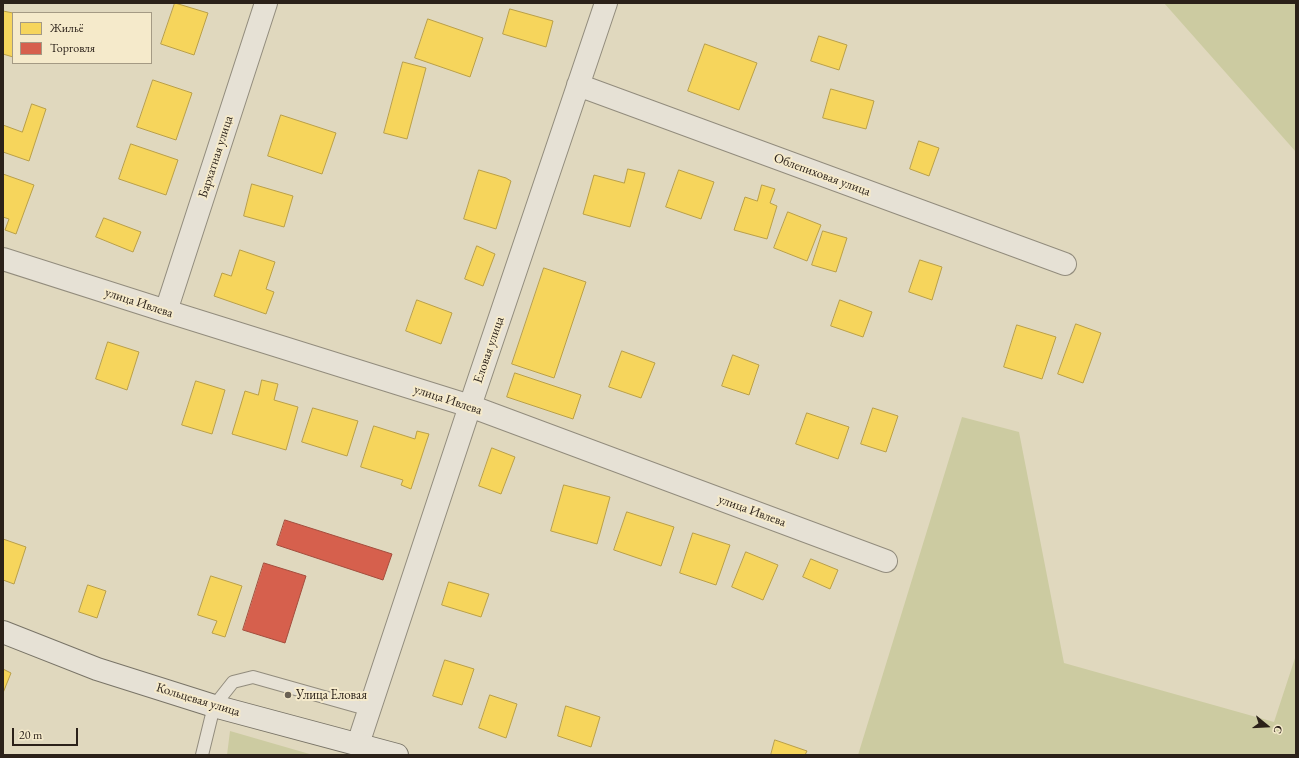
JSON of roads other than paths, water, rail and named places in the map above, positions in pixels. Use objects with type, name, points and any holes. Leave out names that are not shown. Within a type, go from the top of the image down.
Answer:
[{"type":"street","name":"Бархатная улица","points":[[166,311],[266,3]]},
{"type":"street","name":"Еловая улица","points":[[358,744],[606,3]]},
{"type":"street","name":"Облепиховая улица","points":[[578,85],[1065,264]]},
{"type":"street","name":"улица Ивлева","points":[[3,259],[470,406],[886,560]]},
{"type":"street","name":"Кольцевая улица","points":[[3,632],[97,669],[214,706],[397,755]]},
{"type":"lane","points":[[202,755],[214,706],[233,682],[254,677],[370,710]]},
{"type":"place","name":"Улица Еловая","points":[[288,695]]}]
